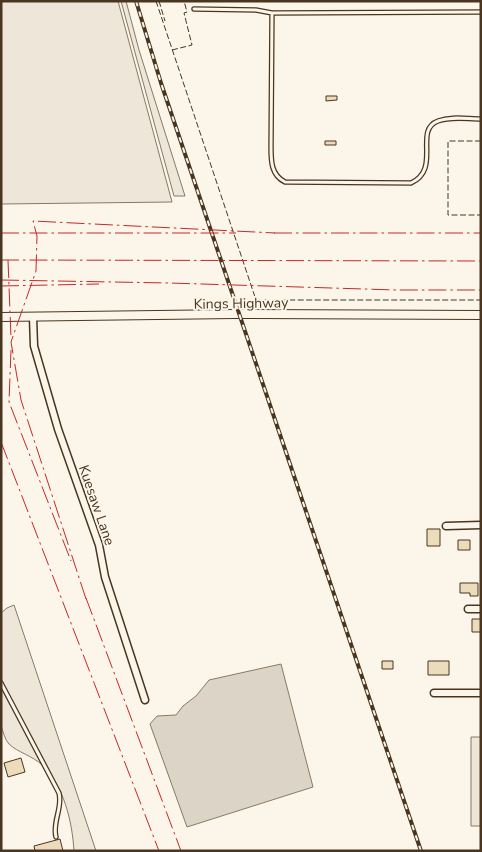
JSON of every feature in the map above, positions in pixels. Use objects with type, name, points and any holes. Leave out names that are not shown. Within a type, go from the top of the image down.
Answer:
[{"type":"street","name":"Kings Highway","points":[[1,317],[235,314],[481,315]]},
{"type":"street","name":"Kuesaw Lane","points":[[33,317],[34,346],[58,429],[99,545],[105,577],[145,700]]},
{"type":"street","points":[[446,526],[481,525]]},
{"type":"street","points":[[468,609],[481,609]]},
{"type":"street","points":[[434,693],[481,693]]},
{"type":"lane","points":[[194,9],[256,10],[272,13],[481,12]]},
{"type":"lane","points":[[272,13],[271,161],[276,175],[285,182],[411,183],[421,177],[426,168],[427,135],[431,126],[439,120],[446,119],[481,119]]},
{"type":"lane","points":[[1,683],[59,793],[60,801],[54,826],[56,837]]},
{"type":"shaded area","points":[[1,1],[118,1],[172,202],[1,204]]},
{"type":"shaded area","points":[[121,1],[126,1],[139,50],[185,196],[174,196]]},
{"type":"shaded area","points":[[14,605],[96,851],[74,851],[69,816],[56,783],[42,765],[9,744],[1,726],[1,613]]},
{"type":"shaded area","points":[[281,664],[313,787],[187,827],[150,724],[157,716],[176,715],[183,706],[196,696],[209,680]]},
{"type":"shaded area","points":[[471,737],[481,737],[481,826],[471,826]]},
{"type":"building","points":[[326,96],[337,96],[337,100],[326,101]]},
{"type":"building","points":[[325,141],[336,141],[336,145],[325,145]]},
{"type":"building","points":[[427,529],[440,529],[440,546],[427,546]]},
{"type":"building","points":[[458,540],[470,540],[470,550],[458,550]]},
{"type":"building","points":[[460,583],[478,583],[478,596],[470,596],[470,593],[460,593]]},
{"type":"building","points":[[472,619],[481,619],[481,632],[472,632]]},
{"type":"building","points":[[382,661],[393,661],[393,669],[382,669]]},
{"type":"building","points":[[428,661],[449,661],[449,675],[428,675]]},
{"type":"building","points":[[21,758],[25,772],[8,777],[4,763]]},
{"type":"building","points":[[60,839],[63,851],[35,851],[34,846]]},
{"type":"railway","points":[[136,1],[161,83],[421,851]]},
{"type":"fence","points":[[156,1],[256,300],[481,300]]},
{"type":"fence","points":[[159,1],[165,21]]},
{"type":"fence","points":[[172,50],[192,45],[184,13],[187,12],[184,1]]},
{"type":"fence","points":[[481,141],[448,141],[448,215],[481,215]]},
{"type":"power","points":[[86,599],[21,400],[11,342],[36,271],[37,236],[33,221],[275,233]]},
{"type":"power","points":[[1,233],[236,233]]},
{"type":"power","points":[[274,233],[481,233]]},
{"type":"power","points":[[1,260],[481,261]]},
{"type":"power","points":[[8,260],[11,338]]},
{"type":"power","points":[[1,280],[396,290],[481,290]]},
{"type":"power","points":[[1,286],[99,284]]},
{"type":"power","points":[[11,350],[9,402],[71,561]]},
{"type":"power","points":[[1,442],[159,851]]},
{"type":"power","points":[[86,598],[181,851]]}]
